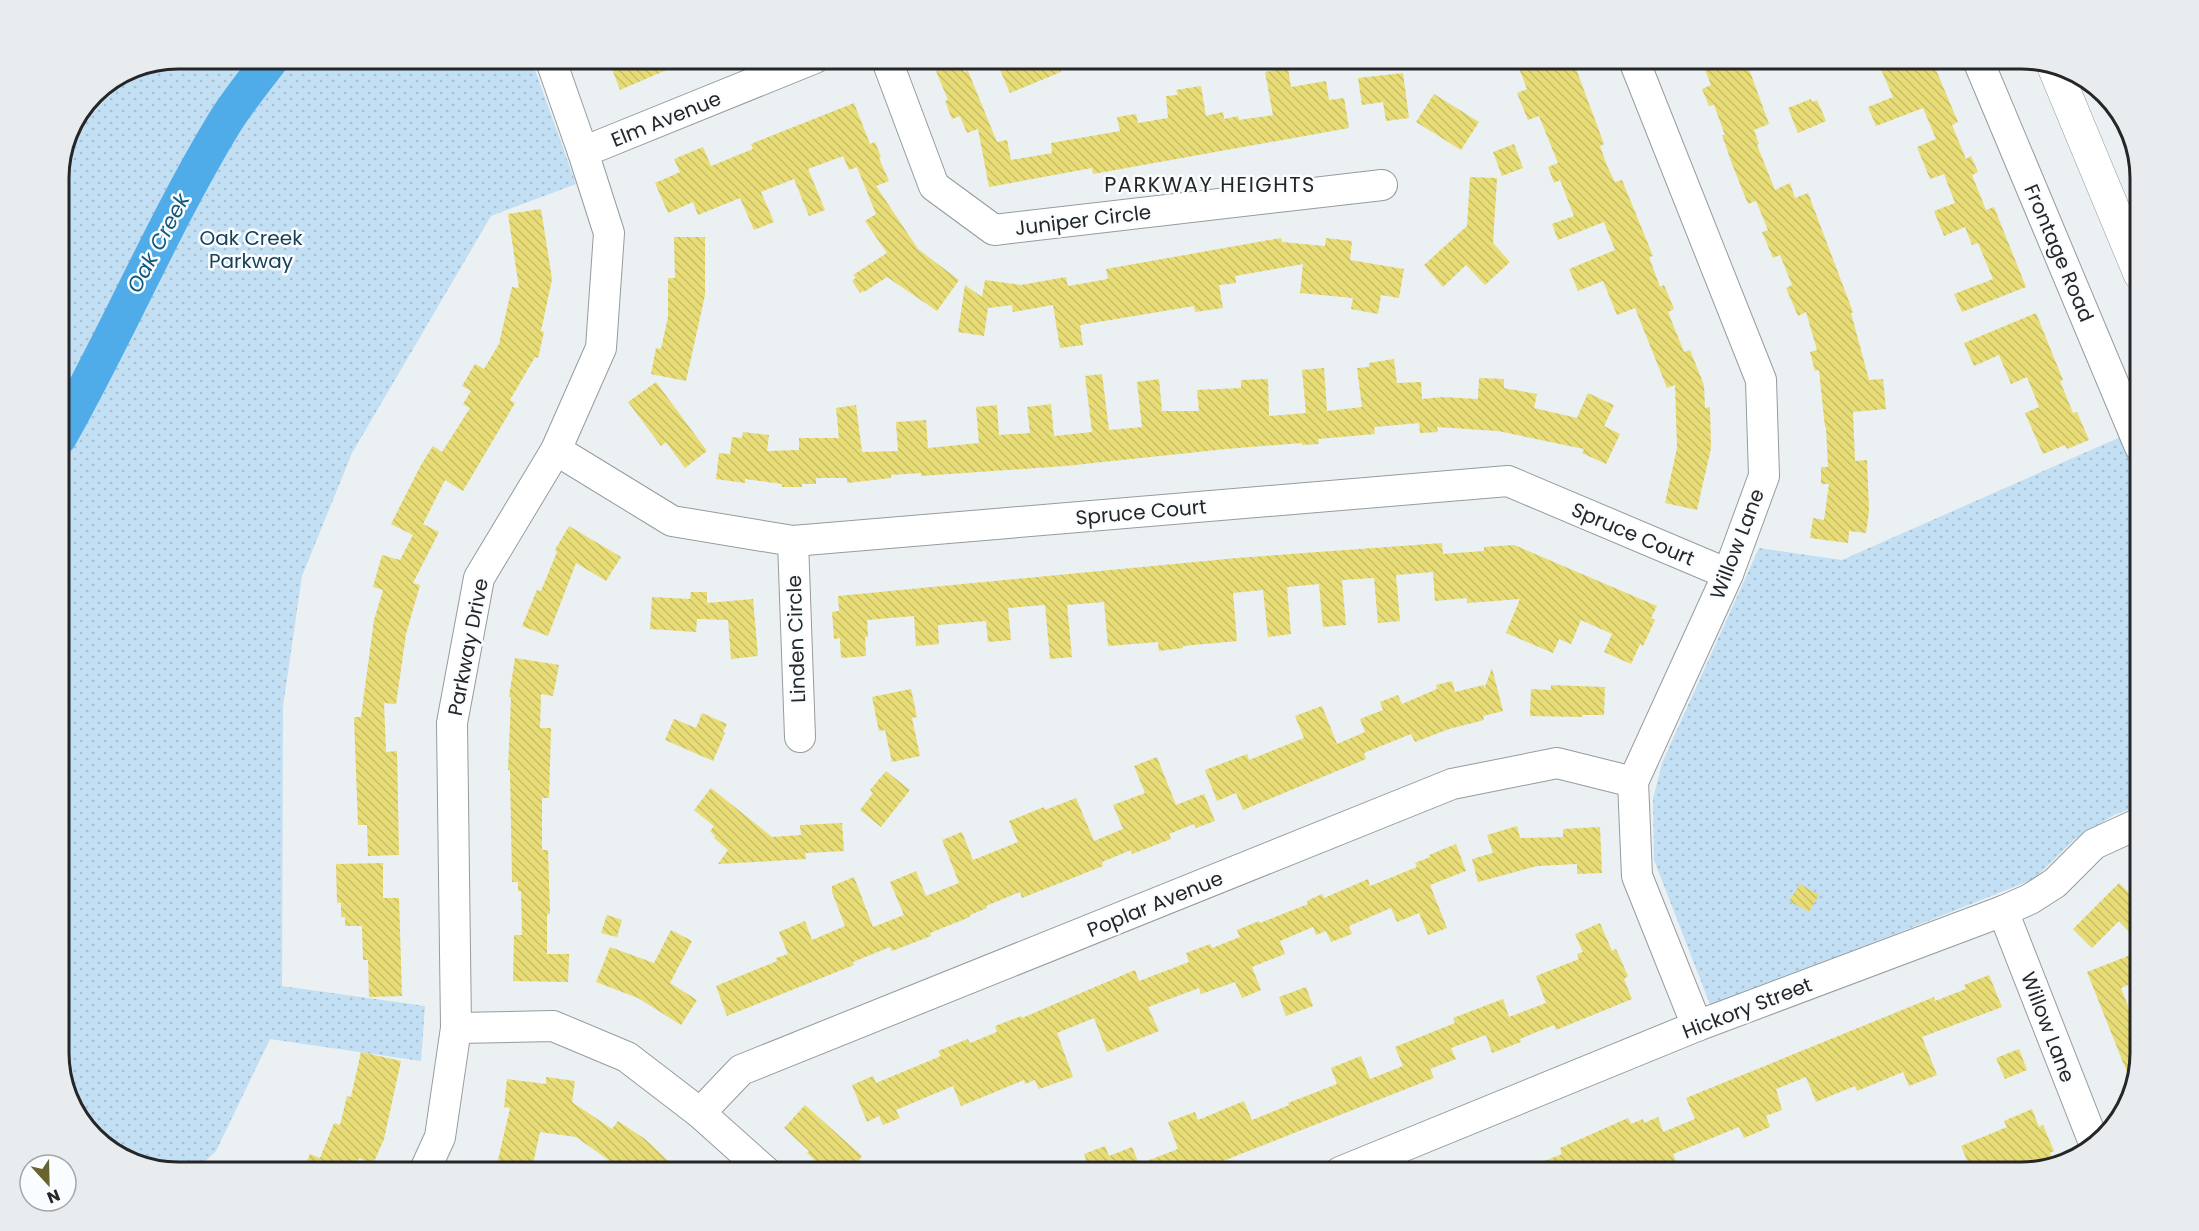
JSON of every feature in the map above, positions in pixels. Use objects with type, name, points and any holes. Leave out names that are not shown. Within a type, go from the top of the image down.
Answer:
[{"type":"main road","points":[[2057,75],[2130,250]]},
{"type":"street","name":"Parkway Drive","points":[[429,1162],[440,1137],[456,1028],[452,723],[478,578],[556,450],[601,348],[609,234],[554,69]]},
{"type":"street","name":"Elm Avenue","points":[[583,152],[788,69]]},
{"type":"street","name":"Juniper Circle","points":[[890,69],[934,186],[994,230],[1382,185]]},
{"type":"street","name":"Willow Lane","points":[[1637,69],[1761,380],[1764,476],[1728,574],[1633,782],[1637,876],[1697,1026]]},
{"type":"street","name":"Frontage Road","points":[[1982,69],[2130,423]]},
{"type":"street","name":"Spruce Court","points":[[556,450],[672,521],[793,541],[1508,481],[1728,574]]},
{"type":"street","name":"Linden Circle","points":[[793,541],[800,736]]},
{"type":"street","name":"Poplar Avenue","points":[[700,1113],[741,1070],[1452,784],[1557,763],[1633,782]]},
{"type":"street","name":"Hickory Street","points":[[1367,1162],[1697,1026],[2003,911],[2030,899],[2055,883],[2094,844],[2130,828]]},
{"type":"street","name":"Willow Lane","points":[[2003,911],[2091,1136]]},
{"type":"street","points":[[456,1028],[553,1026],[627,1057],[700,1113],[754,1162]]},
{"type":"green space","name":"Oak Creek Parkway","points":[[171,69],[535,69],[576,184],[491,216],[352,453],[302,576],[283,706],[282,986],[425,1006],[421,1061],[270,1039],[216,1151],[204,1162],[164,1161],[143,1156],[118,1144],[96,1125],[80,1101],[69,1060],[69,171],[77,136],[92,112],[106,96],[130,80],[157,71]]},
{"type":"green space","points":[[2125,435],[2130,447],[2130,809],[2114,815],[2075,839],[2034,879],[1711,1007],[1654,860],[1653,799],[1662,763],[1759,548],[1842,560]]},
{"type":"building","points":[[612,69],[669,69],[620,90]]},
{"type":"building","points":[[963,69],[964,72],[968,71],[997,142],[1007,140],[1011,160],[1052,153],[1051,143],[1120,131],[1117,117],[1136,114],[1138,123],[1168,118],[1166,96],[1178,95],[1176,90],[1201,86],[1206,116],[1223,112],[1224,119],[1238,116],[1239,120],[1273,115],[1265,72],[1282,69],[1288,69],[1291,87],[1326,81],[1329,100],[1344,98],[1349,128],[1093,174],[1092,168],[989,187],[978,129],[967,133],[960,116],[952,119],[945,101],[948,100],[936,71]]},
{"type":"building","points":[[1000,69],[1060,69],[1061,72],[1010,93]]},
{"type":"building","points":[[1519,69],[1576,69],[1604,144],[1600,146],[1607,166],[1615,182],[1622,180],[1653,256],[1649,257],[1660,287],[1664,285],[1674,309],[1668,312],[1684,352],[1690,350],[1704,385],[1705,408],[1710,407],[1711,448],[1697,510],[1665,503],[1677,448],[1675,385],[1667,388],[1635,308],[1617,315],[1603,281],[1578,291],[1569,269],[1615,250],[1604,222],[1558,240],[1552,224],[1574,216],[1560,180],[1554,183],[1548,167],[1558,163],[1539,116],[1528,120],[1517,93],[1527,89]]},
{"type":"building","points":[[1705,69],[1749,69],[1769,124],[1754,130],[1759,144],[1757,145],[1775,190],[1790,183],[1795,198],[1808,193],[1853,312],[1851,313],[1869,380],[1883,379],[1886,409],[1853,412],[1855,461],[1867,460],[1869,511],[1866,533],[1849,531],[1848,543],[1810,538],[1813,518],[1824,520],[1829,484],[1821,484],[1821,467],[1828,467],[1819,370],[1815,371],[1810,352],[1817,350],[1806,312],[1798,316],[1786,288],[1792,285],[1780,255],[1773,258],[1762,232],[1768,230],[1756,201],[1748,204],[1722,135],[1725,135],[1714,105],[1709,106],[1702,89],[1711,85]]},
{"type":"building","points":[[1881,69],[1936,69],[1958,122],[1952,125],[1966,159],[1971,156],[1978,172],[1972,175],[1986,210],[1994,207],[2026,287],[1962,312],[1954,294],[1993,279],[1978,243],[1972,245],[1965,227],[1944,236],[1934,211],[1955,203],[1944,174],[1930,179],[1917,147],[1936,139],[1923,108],[1876,126],[1868,107],[1893,97]]},
{"type":"building","points":[[1403,73],[1409,118],[1386,121],[1383,102],[1362,105],[1358,78]]},
{"type":"building","points":[[1434,94],[1479,122],[1461,150],[1416,122]]},
{"type":"building","points":[[1811,99],[1812,102],[1817,100],[1826,121],[1798,133],[1788,108]]},
{"type":"building","points":[[854,103],[870,144],[875,142],[889,181],[876,186],[918,249],[959,280],[937,311],[887,277],[860,293],[852,281],[856,278],[853,275],[887,253],[865,221],[876,214],[857,167],[849,170],[843,156],[808,169],[825,210],[809,216],[794,179],[761,192],[774,222],[754,230],[740,198],[698,215],[693,202],[668,213],[655,183],[680,172],[674,159],[703,147],[711,166],[753,149],[751,144]]},
{"type":"building","points":[[1514,144],[1523,168],[1502,176],[1493,152]]},
{"type":"building","points":[[1470,177],[1497,178],[1493,243],[1510,262],[1485,285],[1466,265],[1443,287],[1424,265],[1467,226]]},
{"type":"building","points":[[541,209],[552,279],[538,358],[535,357],[510,400],[515,403],[463,491],[445,480],[423,524],[439,532],[413,583],[420,585],[406,634],[396,704],[384,703],[386,752],[397,751],[399,855],[368,856],[367,825],[358,825],[354,717],[361,717],[374,620],[383,590],[373,587],[382,555],[400,560],[413,535],[391,524],[421,465],[433,446],[442,452],[470,408],[463,404],[471,391],[462,386],[475,364],[484,369],[499,344],[512,287],[519,288],[508,214]]},
{"type":"building","points":[[674,237],[705,237],[705,295],[686,381],[651,374],[656,348],[661,349],[668,317],[668,278],[675,278]]},
{"type":"building","points":[[1281,238],[1282,242],[1325,246],[1326,238],[1352,241],[1350,260],[1404,269],[1399,298],[1381,295],[1378,314],[1351,309],[1353,298],[1300,293],[1303,264],[1235,276],[1236,283],[1219,285],[1223,308],[1195,312],[1194,306],[1080,325],[1083,345],[1060,348],[1053,305],[1013,312],[1012,305],[988,308],[984,336],[958,332],[965,285],[982,297],[985,280],[1021,285],[1066,277],[1068,286],[1108,279],[1106,269]]},
{"type":"building","points":[[2036,313],[2063,380],[2060,381],[2073,413],[2077,412],[2089,440],[2067,449],[2065,445],[2043,454],[2025,413],[2039,407],[2027,377],[2011,384],[1999,355],[1974,366],[1964,343]]},
{"type":"building","points":[[1394,359],[1397,383],[1421,382],[1422,399],[1443,397],[1478,399],[1479,378],[1504,379],[1504,388],[1537,394],[1534,408],[1577,418],[1588,393],[1614,405],[1604,426],[1620,434],[1606,464],[1582,453],[1584,449],[1498,431],[1437,427],[1438,432],[1420,433],[1419,423],[1374,427],[1375,434],[1318,439],[1319,444],[1302,445],[1302,443],[1226,449],[1065,466],[921,476],[921,473],[891,475],[891,478],[847,483],[847,478],[816,478],[816,484],[802,484],[802,487],[782,487],[782,484],[745,479],[745,483],[716,479],[719,453],[730,454],[732,437],[742,438],[743,432],[769,435],[767,451],[799,450],[799,438],[839,438],[836,408],[856,405],[862,452],[898,451],[896,422],[926,420],[928,448],[979,443],[976,407],[997,405],[999,435],[1030,433],[1027,407],[1051,404],[1054,436],[1092,432],[1085,376],[1102,374],[1109,430],[1142,427],[1137,382],[1159,379],[1162,411],[1199,411],[1197,390],[1241,388],[1241,380],[1268,379],[1269,416],[1306,413],[1302,370],[1324,368],[1327,411],[1362,407],[1357,368],[1369,367],[1369,363]]},
{"type":"building","points":[[656,382],[707,451],[685,468],[666,442],[661,446],[628,402]]},
{"type":"building","points":[[569,526],[621,557],[606,581],[576,563],[548,636],[522,626],[537,590],[541,591],[557,552],[555,550]]},
{"type":"building","points":[[1442,543],[1443,554],[1484,551],[1484,547],[1514,545],[1657,606],[1651,618],[1655,620],[1643,646],[1640,644],[1631,664],[1604,652],[1612,634],[1581,620],[1571,644],[1559,639],[1553,653],[1506,633],[1520,599],[1467,603],[1467,598],[1435,601],[1433,572],[1396,575],[1400,621],[1378,623],[1374,578],[1342,580],[1346,625],[1323,627],[1319,584],[1287,587],[1291,634],[1268,637],[1263,590],[1233,593],[1237,641],[1183,646],[1183,648],[1159,651],[1158,642],[1108,646],[1104,602],[1067,605],[1072,657],[1050,659],[1045,605],[1008,608],[1011,640],[988,642],[986,621],[938,625],[939,644],[916,646],[914,616],[867,620],[866,656],[841,658],[840,638],[834,639],[832,612],[839,611],[838,596],[1237,558]]},
{"type":"building","points":[[691,592],[707,592],[707,603],[753,599],[758,656],[731,659],[728,620],[697,619],[696,632],[650,629],[652,597],[690,599]]},
{"type":"building","points":[[515,658],[559,665],[553,696],[541,694],[540,728],[551,728],[549,798],[542,798],[542,850],[548,850],[550,914],[547,914],[547,954],[569,954],[568,982],[513,981],[514,935],[522,935],[521,891],[518,891],[518,882],[512,882],[510,770],[508,770],[511,698],[509,697]]},
{"type":"building","points":[[1492,668],[1503,711],[1483,716],[1484,720],[1449,729],[1415,742],[1411,734],[1364,753],[1366,759],[1243,810],[1236,793],[1217,801],[1205,770],[1247,754],[1249,760],[1304,738],[1295,716],[1322,706],[1337,744],[1365,732],[1360,719],[1383,710],[1380,702],[1398,695],[1402,704],[1437,689],[1436,685],[1452,681],[1455,692],[1484,685],[1484,689]]},
{"type":"building","points":[[1551,685],[1605,687],[1604,715],[1530,716],[1531,689],[1551,690]]},
{"type":"building","points":[[911,689],[917,717],[912,718],[920,756],[892,762],[885,730],[879,731],[872,697]]},
{"type":"building","points":[[702,713],[727,724],[713,761],[665,740],[674,719],[696,728]]},
{"type":"building","points":[[1157,757],[1176,805],[1204,794],[1215,821],[1196,828],[1194,824],[1169,834],[1171,839],[1132,854],[1131,850],[1102,862],[1103,866],[1022,898],[1020,892],[986,906],[987,908],[970,917],[930,933],[931,936],[892,951],[890,947],[853,962],[854,965],[727,1016],[716,986],[777,961],[776,958],[788,954],[779,932],[805,921],[812,940],[845,926],[832,892],[832,886],[854,877],[873,927],[904,915],[890,882],[916,871],[926,896],[959,883],[942,840],[962,832],[973,860],[1018,842],[1009,821],[1044,807],[1045,810],[1076,798],[1094,841],[1123,829],[1113,805],[1145,793],[1134,766]]},
{"type":"building","points":[[886,771],[910,790],[881,827],[860,810],[873,793],[870,790]]},
{"type":"building","points":[[711,788],[772,837],[801,835],[800,825],[842,823],[844,851],[805,853],[806,859],[718,864],[728,850],[714,838],[715,836],[710,831],[714,826],[694,810]]},
{"type":"building","points":[[1517,826],[1520,838],[1563,837],[1563,829],[1600,827],[1602,873],[1577,874],[1577,864],[1537,866],[1478,882],[1472,859],[1493,853],[1487,835]]},
{"type":"building","points":[[1456,844],[1466,871],[1430,885],[1447,928],[1428,935],[1419,913],[1397,922],[1391,908],[1349,926],[1352,934],[1331,942],[1326,931],[1316,935],[1313,927],[1280,941],[1285,954],[1252,967],[1261,990],[1242,998],[1235,982],[1201,994],[1199,988],[1148,1007],[1159,1031],[1107,1052],[1094,1018],[1057,1033],[1073,1077],[1039,1089],[1035,1080],[1025,1084],[1024,1080],[961,1106],[953,1086],[896,1110],[900,1118],[883,1125],[879,1116],[867,1122],[852,1085],[873,1076],[876,1083],[941,1056],[938,1051],[968,1039],[970,1043],[997,1032],[995,1026],[1021,1016],[1022,1018],[1135,970],[1139,981],[1189,962],[1186,953],[1210,944],[1212,948],[1240,937],[1237,930],[1308,904],[1307,901],[1322,894],[1324,898],[1368,879],[1370,886],[1417,867],[1415,863]]},
{"type":"building","points":[[383,863],[383,898],[399,898],[402,996],[369,997],[368,960],[363,960],[362,926],[345,926],[345,917],[341,917],[341,903],[337,903],[336,864]]},
{"type":"building","points":[[2119,883],[2130,894],[2130,933],[2119,921],[2092,948],[2073,929]]},
{"type":"building","points":[[1800,884],[1819,895],[1809,912],[1789,901]]},
{"type":"building","points":[[607,915],[622,920],[617,937],[601,933]]},
{"type":"building","points":[[1600,923],[1612,951],[1616,949],[1628,976],[1624,979],[1632,999],[1556,1030],[1554,1025],[1520,1039],[1521,1042],[1492,1053],[1486,1035],[1451,1048],[1456,1059],[1430,1069],[1434,1078],[1220,1162],[1144,1162],[1178,1149],[1168,1122],[1195,1112],[1198,1120],[1244,1101],[1252,1120],[1337,1084],[1331,1068],[1361,1056],[1370,1079],[1403,1066],[1395,1047],[1455,1023],[1453,1018],[1503,999],[1509,1017],[1546,1003],[1536,976],[1579,959],[1577,954],[1583,952],[1575,934]]},
{"type":"building","points":[[671,930],[692,941],[670,983],[697,1000],[681,1025],[638,998],[596,982],[610,947],[654,963]]},
{"type":"building","points":[[2130,955],[2130,984],[2121,988],[2130,1011],[2128,1075],[2087,972]]},
{"type":"building","points":[[1989,975],[2002,1007],[1922,1037],[1937,1075],[1909,1086],[1903,1072],[1857,1091],[1855,1086],[1816,1102],[1806,1077],[1776,1089],[1782,1110],[1766,1116],[1770,1127],[1744,1138],[1739,1127],[1673,1154],[1676,1162],[1542,1162],[1562,1154],[1560,1148],[1628,1118],[1631,1124],[1643,1119],[1644,1123],[1658,1117],[1663,1132],[1695,1119],[1686,1098],[1934,997],[1935,1001],[1966,989],[1964,985]]},
{"type":"building","points":[[1306,987],[1313,1006],[1286,1016],[1279,997]]},
{"type":"building","points":[[2019,1049],[2027,1070],[2005,1079],[1996,1058]]},
{"type":"building","points":[[361,1052],[401,1061],[384,1139],[374,1162],[359,1158],[357,1162],[307,1162],[310,1154],[320,1158],[334,1123],[340,1125],[347,1096],[351,1097]]},
{"type":"building","points":[[546,1077],[575,1081],[572,1102],[612,1129],[618,1121],[645,1139],[669,1162],[611,1162],[576,1137],[540,1132],[533,1162],[498,1162],[510,1108],[504,1107],[507,1079],[546,1084]]},
{"type":"building","points":[[805,1105],[862,1156],[857,1162],[816,1162],[807,1153],[809,1151],[784,1128]]},
{"type":"building","points":[[2032,1109],[2039,1127],[2043,1125],[2054,1151],[2050,1153],[2052,1157],[2021,1162],[1968,1162],[1961,1146],[2007,1127],[2004,1121]]},
{"type":"building","points":[[1105,1146],[1109,1156],[1132,1147],[1138,1162],[1087,1162],[1084,1154]]},
{"type":"waterway","name":"Oak Creek","points":[[69,418],[201,163],[234,108],[264,69]]},
{"type":"district","name":"PARKWAY HEIGHTS","points":[[1210,184]]}]
